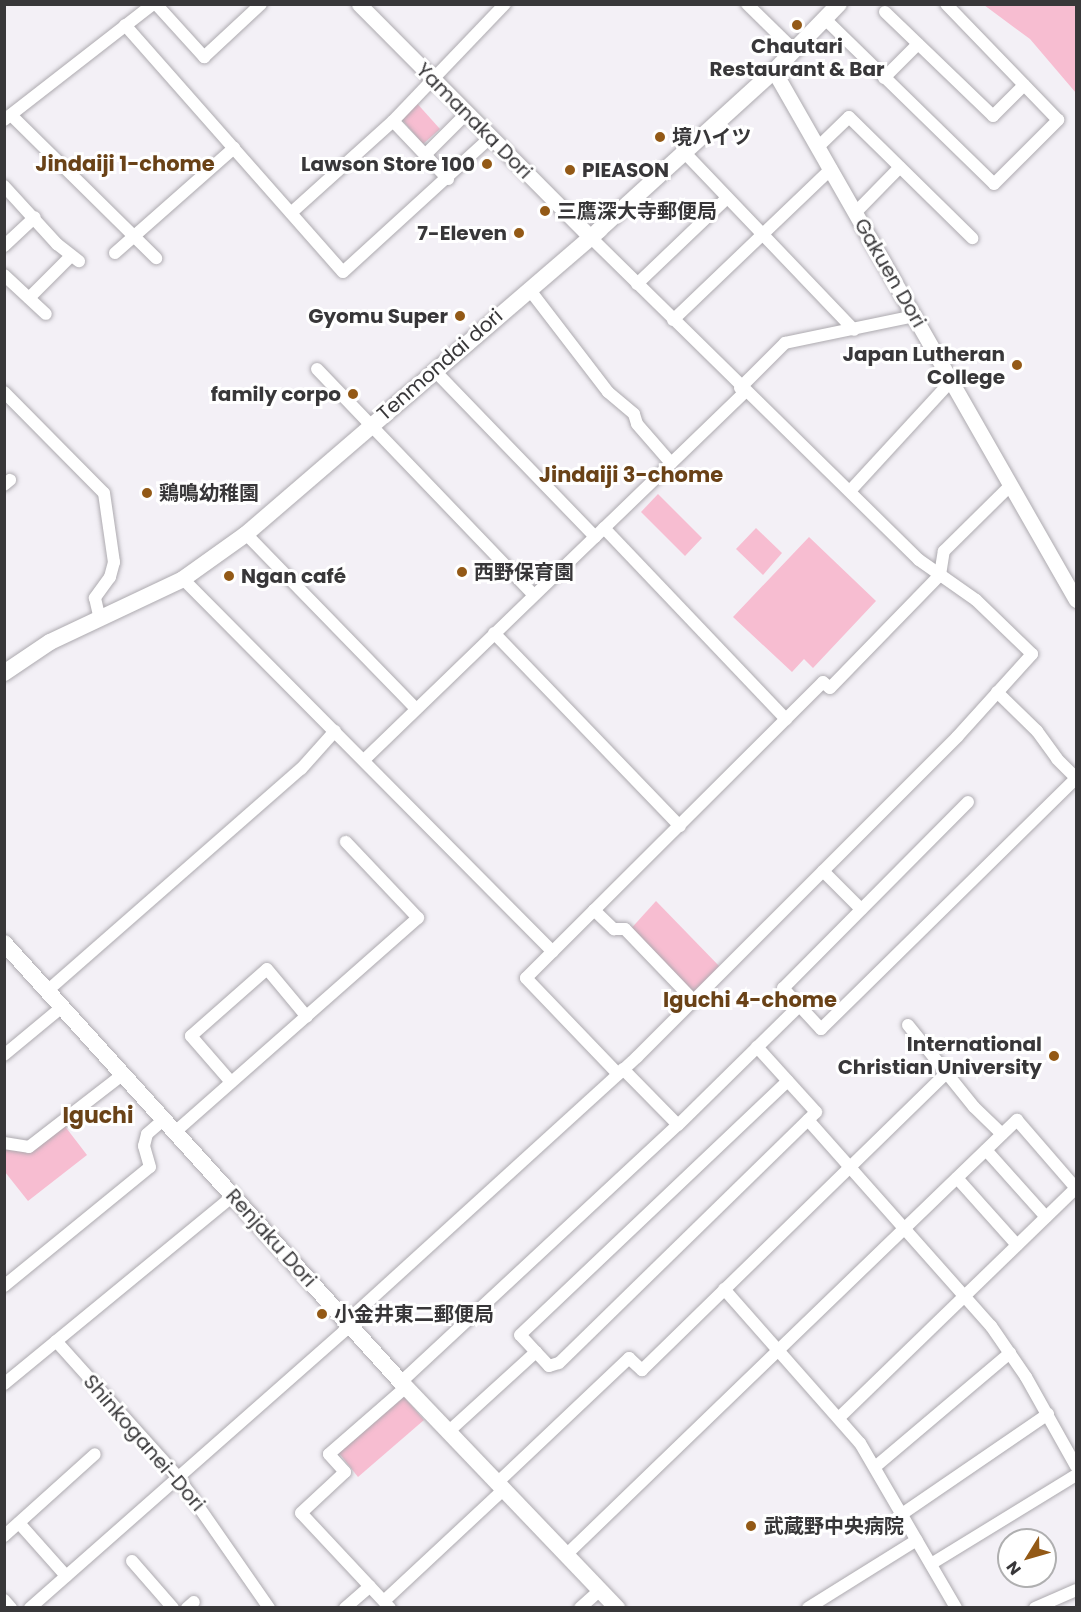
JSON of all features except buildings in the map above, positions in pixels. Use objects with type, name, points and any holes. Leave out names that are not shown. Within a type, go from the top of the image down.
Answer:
[{"type":"main road","name":"Tenmondai dori","points":[[4,673],[33,651],[183,579],[246,534],[590,237],[774,71],[839,4]]},
{"type":"main road","name":"Renjaku Dori","points":[[4,943],[403,1384],[617,1608]]},
{"type":"street","points":[[156,258],[8,118],[154,4],[204,57],[261,4]]},
{"type":"street","name":"Yamanaka Dori","points":[[359,4],[590,237]]},
{"type":"street","points":[[291,213],[393,121],[506,4]]},
{"type":"street","points":[[747,4],[794,50]]},
{"type":"street","points":[[825,19],[994,184],[1058,120],[946,4]]},
{"type":"street","points":[[885,12],[993,116],[1024,85]]},
{"type":"street","points":[[125,25],[343,272],[448,179],[491,137]]},
{"type":"street","points":[[884,78],[918,44]]},
{"type":"street","name":"Gakuen Dori","points":[[774,71],[914,316],[953,379],[1077,600]]},
{"type":"street","points":[[425,154],[467,113]]},
{"type":"street","points":[[818,147],[849,117],[972,238]]},
{"type":"street","points":[[393,121],[448,179]]},
{"type":"street","points":[[116,253],[234,148]]},
{"type":"street","points":[[684,152],[854,330]]},
{"type":"street","points":[[855,213],[900,167]]},
{"type":"street","points":[[674,320],[831,169]]},
{"type":"street","points":[[4,186],[75,259],[29,298]]},
{"type":"street","points":[[637,284],[728,198]]},
{"type":"street","points":[[4,246],[35,217]]},
{"type":"street","points":[[30,1608],[344,1331],[347,1321],[621,1072],[824,871],[1032,654],[976,600],[919,560],[850,491],[742,390],[590,237]]},
{"type":"street","points":[[4,275],[46,314]]},
{"type":"street","points":[[529,289],[608,392],[634,414],[637,424],[671,463]]},
{"type":"street","points":[[363,760],[671,463],[786,343],[914,316]]},
{"type":"street","points":[[316,369],[369,427],[534,595]]},
{"type":"street","points":[[434,370],[786,719]]},
{"type":"street","points":[[850,491],[953,379]]},
{"type":"street","points":[[4,392],[105,493],[114,562],[110,577],[95,598],[100,619]]},
{"type":"street","points":[[678,1125],[526,978],[823,682],[830,688],[940,575],[944,551],[1011,486]]},
{"type":"street","points":[[246,534],[416,709]]},
{"type":"street","points":[[183,579],[553,952]]},
{"type":"street","points":[[494,633],[680,826]]},
{"type":"street","points":[[968,802],[783,988],[821,1029],[1077,778],[1057,759],[1037,731],[997,692]]},
{"type":"street","points":[[47,991],[302,769],[335,731]]},
{"type":"street","points":[[4,1286],[150,1167],[144,1146],[147,1134],[169,1126],[231,1082],[418,918],[346,842]]},
{"type":"street","points":[[824,871],[861,909]]},
{"type":"street","points":[[594,910],[614,929],[625,929],[694,1001]]},
{"type":"street","points":[[231,1082],[191,1036],[267,969],[307,1017]]},
{"type":"street","points":[[799,1006],[678,1125],[329,1454],[345,1472],[301,1513],[387,1604],[629,1358],[642,1370],[946,1073]]},
{"type":"street","points":[[4,1055],[62,1007]]},
{"type":"street","points":[[908,1025],[946,1073],[1002,1134]]},
{"type":"street","points":[[757,1047],[788,1081],[816,1112],[559,1363],[549,1366],[520,1335],[788,1081]]},
{"type":"street","points":[[4,1143],[29,1147],[122,1075]]},
{"type":"street","points":[[808,1120],[964,1296],[1010,1353],[1048,1414],[1077,1467]]},
{"type":"street","points":[[566,1555],[1017,1120],[1076,1188],[839,1418]]},
{"type":"street","points":[[986,1150],[1046,1216]]},
{"type":"street","points":[[957,1178],[1017,1245]]},
{"type":"street","points":[[4,1384],[233,1196]]},
{"type":"street","points":[[724,1289],[839,1418],[875,1467],[956,1608]]},
{"type":"street","name":"Shinkoganei-Dori","points":[[56,1341],[178,1477],[269,1608]]},
{"type":"street","points":[[448,1432],[536,1352]]},
{"type":"street","points":[[875,1467],[1010,1353]]},
{"type":"street","points":[[902,1514],[1048,1414]]},
{"type":"street","points":[[4,1536],[95,1454]]},
{"type":"street","points":[[931,1564],[1077,1475]]},
{"type":"street","points":[[19,1523],[66,1576]]},
{"type":"street","points":[[808,1608],[917,1540]]},
{"type":"street","points":[[132,1561],[173,1608]]},
{"type":"street","points":[[345,1608],[370,1586]]},
{"type":"street","points":[[580,1608],[600,1590]]},
{"type":"street","points":[[1035,1608],[1077,1590]]},
{"type":"street","points":[[4,1600],[11,1608]]},
{"type":"shaded area","points":[[984,5],[1076,5],[1076,93],[1030,39]]},
{"type":"shaded area","points":[[414,100],[440,129],[423,144],[398,115]]},
{"type":"shaded area","points":[[658,494],[702,538],[685,556],[641,512]]},
{"type":"shaded area","points":[[756,528],[782,553],[763,575],[736,549]]},
{"type":"shaded area","points":[[809,537],[876,601],[813,668],[804,659],[792,672],[733,617]]},
{"type":"shaded area","points":[[656,901],[721,968],[693,995],[627,933]]},
{"type":"shaded area","points":[[64,1125],[87,1155],[28,1201],[5,1172],[4,1149],[31,1151]]},
{"type":"shaded area","points":[[404,1397],[424,1420],[358,1477],[339,1453]]},
{"type":"place","name":"Chautari Restaurant & Bar","points":[[797,25]]},
{"type":"place","name":"境ハイツ","points":[[660,137]]},
{"type":"place","name":"Lawson Store 100","points":[[487,164]]},
{"type":"place","name":"PIEASON","points":[[570,170]]},
{"type":"place","name":"三鷹深大寺郵便局","points":[[545,211]]},
{"type":"place","name":"7-Eleven","points":[[519,233]]},
{"type":"place","name":"Gyomu Super","points":[[460,316]]},
{"type":"place","name":"Japan Lutheran College","points":[[1017,365]]},
{"type":"place","name":"family corpo","points":[[353,394]]},
{"type":"place","name":"鶏鳴幼稚園","points":[[147,493]]},
{"type":"place","name":"西野保育園","points":[[462,572]]},
{"type":"place","name":"Ngan café","points":[[229,576]]},
{"type":"place","name":"International Christian University","points":[[1054,1056]]},
{"type":"place","name":"小金井東二郵便局","points":[[322,1314]]},
{"type":"place","name":"武蔵野中央病院","points":[[751,1526]]},
{"type":"district","name":"Jindaiji 1-chome","points":[[125,164]]},
{"type":"district","name":"Jindaiji 3-chome","points":[[631,475]]},
{"type":"district","name":"Iguchi 4-chome","points":[[750,1000]]},
{"type":"district","name":"Iguchi","points":[[98,1116]]}]
